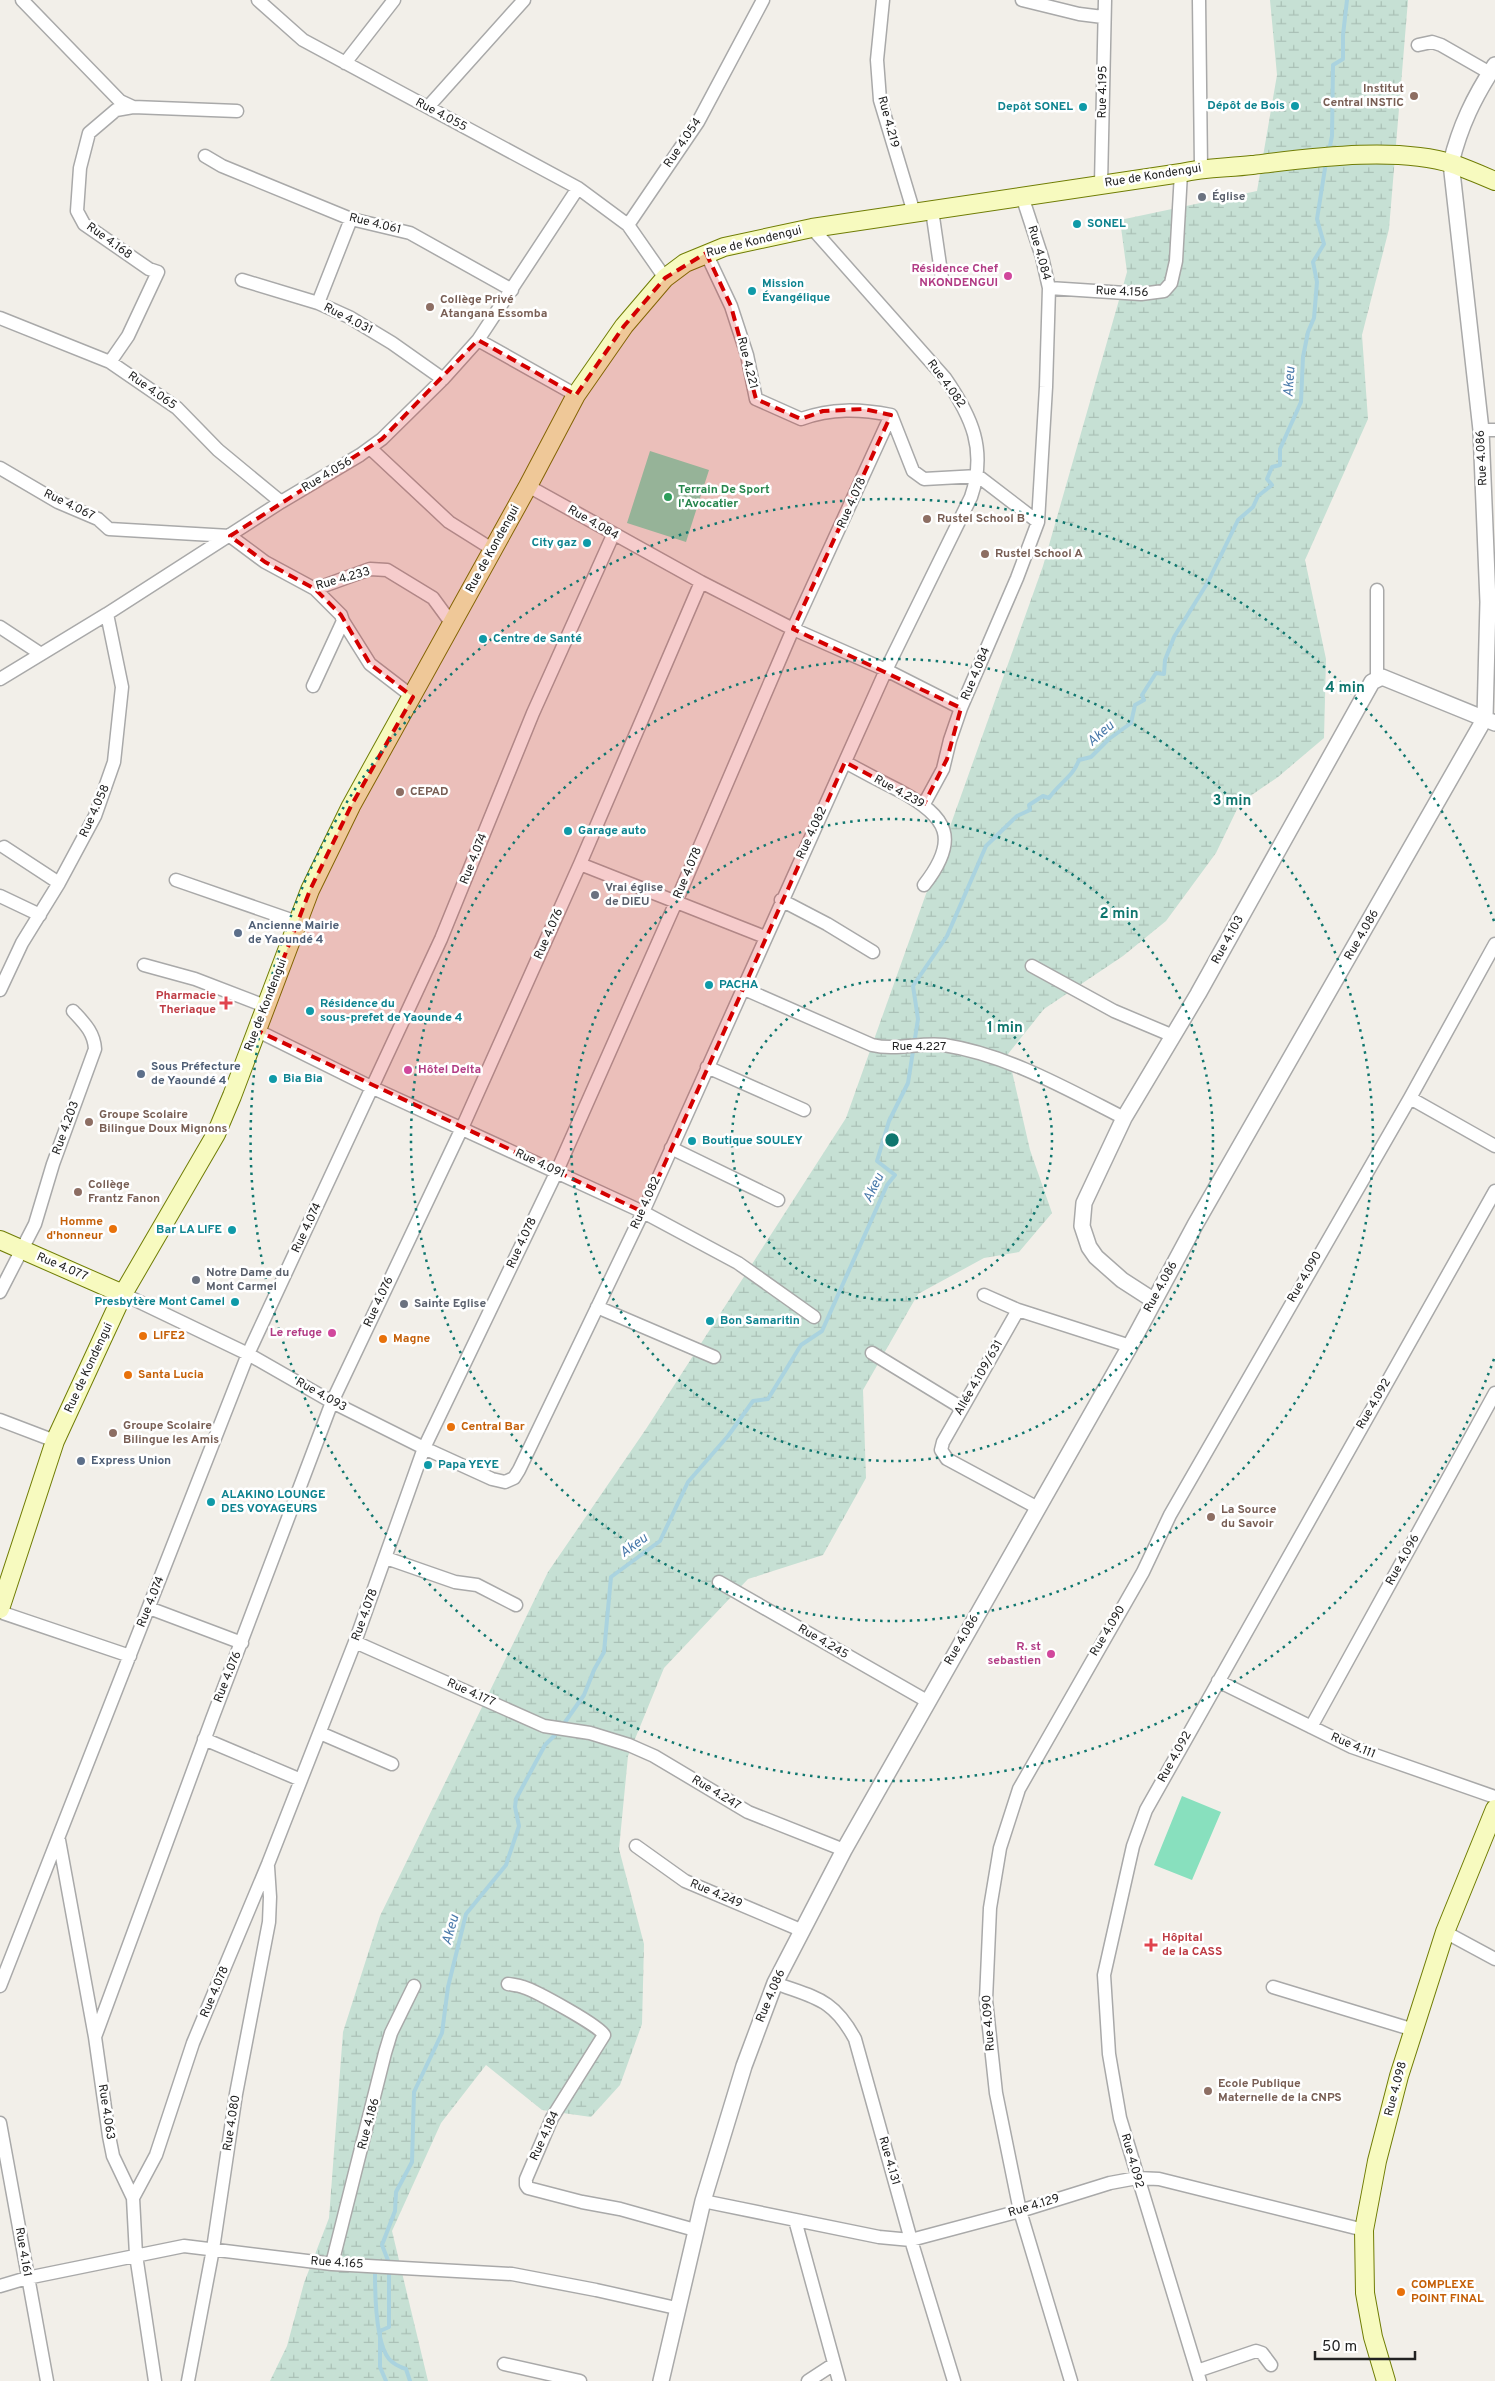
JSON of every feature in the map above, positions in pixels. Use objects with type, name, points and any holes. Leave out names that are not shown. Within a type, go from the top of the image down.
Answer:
[{"type":"main road","name":"Rue de Kondengui","points":[[0,1610],[55,1441],[123,1294],[216,1134],[310,890],[351,806],[528,486],[576,395],[624,326],[665,278],[685,264],[706,253],[812,228],[1180,173],[1201,168],[1248,166],[1350,155],[1424,158],[1452,164],[1495,181]]},
{"type":"main road","name":"Rue 4.077","points":[[0,1240],[123,1294]]},
{"type":"main road","name":"Rue 4.098","points":[[1386,2381],[1365,2293],[1364,2230],[1377,2161],[1414,2030],[1445,1932],[1495,1809]]},
{"type":"street","points":[[22,0],[120,101],[133,107]]},
{"type":"street","points":[[346,63],[394,0]]},
{"type":"street","points":[[428,107],[524,0]]},
{"type":"street","name":"Rue 4.054","points":[[628,225],[698,122],[763,0]]},
{"type":"street","name":"Rue 4.219","points":[[883,0],[877,60],[880,100],[914,212]]},
{"type":"street","points":[[1022,0],[1073,13],[1104,17]]},
{"type":"street","name":"Rue 4.195","points":[[1101,184],[1105,0]]},
{"type":"street","points":[[1199,0],[1201,168]]},
{"type":"street","name":"Rue 4.055","points":[[261,1],[303,40],[578,188],[628,225]]},
{"type":"street","points":[[1418,45],[1432,42],[1492,69]]},
{"type":"street","name":"Rue 4.086","points":[[661,2381],[676,2308],[703,2201],[744,2066],[774,1982],[803,1931],[844,1850],[1130,1346],[1153,1300],[1490,720],[1488,430],[1452,164],[1458,134],[1470,106],[1492,69]]},
{"type":"street","name":"Rue 4.168","points":[[110,362],[128,336],[158,272],[149,269],[84,224],[77,211],[80,168],[89,133],[116,110],[133,107],[237,111]]},
{"type":"street","name":"Rue 4.061","points":[[205,156],[222,166],[351,219],[410,233],[512,290]]},
{"type":"street","name":"Rue 4.156","points":[[1049,288],[1141,294],[1164,291],[1171,283],[1176,261],[1180,173]]},
{"type":"street","name":"Rue 4.056","points":[[0,679],[107,614],[281,502],[370,448],[443,379],[478,340],[578,188]]},
{"type":"street","name":"Rue 4.084","points":[[528,486],[613,535],[701,582],[793,629],[886,670],[961,708],[1017,578],[1038,522],[1046,386],[1049,288],[1042,257],[1022,196]]},
{"type":"street","points":[[932,210],[942,279]]},
{"type":"street","points":[[318,303],[351,219]]},
{"type":"street","points":[[628,225],[665,278]]},
{"type":"street","name":"Rue 4.082","points":[[520,1470],[643,1212],[781,900],[886,670],[970,497],[978,476],[975,434],[962,402],[945,378],[812,228]]},
{"type":"street","name":"Rue 4.221","points":[[706,253],[731,306],[747,355],[756,399],[801,419],[823,411],[864,409],[891,415]]},
{"type":"street","name":"Rue 4.031","points":[[242,280],[318,303],[349,317],[392,343],[443,379]]},
{"type":"street","name":"Rue 4.065","points":[[0,318],[110,362],[178,408],[213,445],[281,502]]},
{"type":"street","points":[[478,340],[576,395]]},
{"type":"street","points":[[891,415],[914,470],[924,479],[978,476],[1038,522]]},
{"type":"street","name":"Rue 4.078","points":[[133,2198],[156,2155],[193,2043],[268,1864],[356,1642],[424,1448],[556,1171],[676,902],[793,629],[891,415]]},
{"type":"street","points":[[370,448],[449,522],[492,550]]},
{"type":"street","name":"Rue 4.067","points":[[0,468],[58,502],[98,519],[109,529],[230,536]]},
{"type":"street","name":"Rue 4.074","points":[[0,1986],[59,1840],[248,1354],[441,939],[533,713],[613,535]]},
{"type":"street","name":"Rue 4.233","points":[[230,536],[265,562],[315,589],[370,569],[387,570],[433,598],[452,624]]},
{"type":"street","name":"Rue 4.076","points":[[95,2037],[204,1739],[332,1402],[462,1128],[580,864],[701,582]]},
{"type":"street","points":[[315,589],[341,615],[370,664],[412,697]]},
{"type":"street","points":[[1378,590],[1377,678],[1382,677],[1490,720]]},
{"type":"street","name":"Rue 4.058","points":[[0,990],[4,971],[59,883],[95,816],[114,762],[122,687],[107,614]]},
{"type":"street","points":[[313,686],[343,621]]},
{"type":"street","points":[[0,627],[41,654]]},
{"type":"street","name":"Rue 4.103","points":[[1153,1300],[1122,1280],[1099,1261],[1089,1247],[1082,1226],[1084,1203],[1124,1118],[1198,994],[1372,682],[1377,678]]},
{"type":"street","points":[[924,804],[944,769],[950,740],[961,708]]},
{"type":"street","name":"Rue 4.239","points":[[845,762],[924,804],[936,814],[942,825],[945,838],[943,856],[924,885]]},
{"type":"street","points":[[4,847],[59,883]]},
{"type":"street","points":[[580,864],[765,936]]},
{"type":"street","points":[[176,880],[297,922]]},
{"type":"street","points":[[0,896],[40,915]]},
{"type":"street","points":[[781,900],[827,924],[873,952]]},
{"type":"street","name":"Rue 4.090","points":[[1071,2381],[1020,2211],[996,2093],[986,2000],[990,1908],[1000,1848],[1019,1789],[1143,1572],[1175,1506],[1410,1098],[1495,944]]},
{"type":"street","points":[[144,965],[195,979],[265,1006]]},
{"type":"street","points":[[1032,966],[1114,1011],[1172,1036]]},
{"type":"street","name":"Rue 4.227","points":[[742,988],[872,1045],[893,1048],[943,1045],[991,1056],[1068,1090],[1124,1118]]},
{"type":"street","name":"Rue 4.203","points":[[0,1292],[35,1224],[53,1164],[95,1049],[91,1031],[74,1011]]},
{"type":"street","name":"Rue 4.091","points":[[256,1030],[371,1087],[643,1212],[738,1263],[814,1317]]},
{"type":"street","points":[[707,1067],[804,1110]]},
{"type":"street","points":[[1410,1098],[1495,1146]]},
{"type":"street","points":[[671,1148],[778,1200]]},
{"type":"street","name":"Rue 4.092","points":[[1198,2376],[1120,2118],[1109,2054],[1104,1975],[1133,1846],[1146,1810],[1495,1191]]},
{"type":"street","name":"Rue 4.093","points":[[123,1294],[248,1354],[332,1402],[424,1448],[505,1482],[514,1478],[520,1470]]},
{"type":"street","points":[[984,1295],[1018,1310],[1130,1346]]},
{"type":"street","points":[[597,1307],[714,1357]]},
{"type":"street","name":"Allée 4.109/631","points":[[1018,1310],[942,1442],[941,1450],[943,1455],[1038,1508]]},
{"type":"street","points":[[872,1352],[962,1408]]},
{"type":"street","name":"Rue 4.096","points":[[1310,1727],[1495,1393]]},
{"type":"street","points":[[0,1420],[55,1441]]},
{"type":"street","points":[[386,1558],[454,1582],[477,1585],[516,1605]]},
{"type":"street","name":"Rue 4.245","points":[[719,1582],[928,1701]]},
{"type":"street","points":[[149,1608],[242,1643]]},
{"type":"street","points":[[0,1610],[130,1656]]},
{"type":"street","name":"Rue 4.177","points":[[356,1642],[536,1722],[590,1733]]},
{"type":"street","name":"Rue 4.111","points":[[1218,1681],[1310,1727],[1394,1763],[1495,1798]]},
{"type":"street","points":[[320,1733],[392,1764]]},
{"type":"street","name":"Rue 4.247","points":[[590,1733],[629,1745],[654,1756],[748,1812],[844,1850]]},
{"type":"street","points":[[204,1739],[301,1780]]},
{"type":"street","name":"Rue 4.063","points":[[59,1840],[95,2037],[113,2156],[133,2198],[136,2255],[155,2381]]},
{"type":"street","name":"Rue 4.249","points":[[636,1846],[686,1881],[803,1931]]},
{"type":"street","name":"Rue 4.080","points":[[188,2381],[213,2249],[236,2094],[269,1922],[270,1882],[268,1864]]},
{"type":"street","points":[[1445,1932],[1495,1959]]},
{"type":"street","name":"Rue 4.131","points":[[774,1982],[830,2005],[844,2018],[855,2039],[911,2240],[954,2381]]},
{"type":"street","name":"Rue 4.184","points":[[508,1984],[524,1987],[551,2001],[597,2028],[604,2035],[552,2118],[526,2179],[528,2188],[582,2202],[620,2209],[695,2230]]},
{"type":"street","name":"Rue 4.186","points":[[332,2264],[385,2053],[391,2033],[414,1986]]},
{"type":"street","points":[[1273,1987],[1414,2030]]},
{"type":"street","name":"Rue 4.161","points":[[0,2123],[47,2381]]},
{"type":"street","name":"Rue 4.129","points":[[703,2201],[879,2237],[911,2240],[1020,2211],[1110,2183],[1137,2178],[1179,2182],[1364,2230]]},
{"type":"street","points":[[795,2220],[840,2381]]},
{"type":"street","name":"Rue 4.165","points":[[0,2286],[27,2278],[179,2247],[213,2249],[332,2264],[512,2274],[676,2308]]},
{"type":"street","points":[[1198,2376],[1256,2352],[1262,2353],[1271,2365]]},
{"type":"street","points":[[504,2364],[580,2381]]},
{"type":"street","points":[[808,2381],[834,2364]]},
{"type":"highlighted area","points":[[706,253],[731,306],[756,399],[801,419],[823,411],[864,409],[891,415],[793,629],[961,708],[947,759],[924,804],[845,762],[643,1212],[256,1030],[310,890],[351,806],[413,697],[370,664],[341,615],[315,589],[265,562],[230,536],[382,439],[478,340],[576,395],[624,326],[665,278]]},
{"type":"green space","points":[[1270,0],[1408,0],[1389,229],[1362,335],[1368,419],[1305,560],[1326,659],[1324,738],[1278,777],[1240,803],[1216,853],[1166,921],[1123,956],[1044,1009],[1008,1054],[1030,1150],[1052,1213],[1019,1252],[984,1258],[918,1294],[863,1390],[866,1478],[823,1555],[748,1579],[664,1668],[628,1756],[619,1849],[644,1944],[642,2024],[620,2085],[591,2117],[542,2110],[486,2065],[441,2123],[392,2231],[428,2381],[270,2381],[287,2346],[304,2283],[329,2218],[343,2032],[380,1916],[548,1572],[646,1429],[846,1118],[1043,566],[1127,272],[1120,220],[1257,191],[1277,75]]},
{"type":"green space","name":"Terrain De Sport l'Avocatier","points":[[650,451],[709,470],[686,542],[627,523]]},
{"type":"green space","points":[[1182,1796],[1221,1812],[1192,1880],[1154,1865]]},
{"type":"waterway","name":"Akeu","points":[[1329,151],[1332,136],[1333,65],[1343,59],[1343,35],[1347,0]]},
{"type":"waterway","name":"Akeu","points":[[563,1725],[584,1695],[604,1652],[611,1577],[660,1541],[688,1482],[728,1436],[753,1401],[768,1399],[801,1345],[822,1331],[887,1185],[895,1175],[877,1161],[889,1121],[908,1083],[918,1019],[913,986],[947,936],[986,846],[1017,816],[1030,810],[1029,805],[1043,796],[1049,798],[1070,776],[1079,760],[1091,757],[1109,739],[1131,723],[1135,705],[1144,700],[1142,695],[1156,673],[1164,674],[1165,660],[1174,637],[1208,582],[1238,520],[1253,507],[1258,496],[1272,485],[1267,479],[1272,467],[1280,465],[1280,449],[1301,402],[1303,357],[1308,332],[1314,318],[1317,282],[1313,262],[1324,244],[1317,219],[1326,162]]},
{"type":"waterway","name":"Akeu","points":[[386,2381],[380,2367],[380,2331],[389,2327],[389,2263],[382,2245],[395,2211],[396,2192],[412,2162],[414,2092],[442,2033],[448,1987],[466,1914],[506,1865],[519,1826],[515,1807],[516,1799],[545,1745],[559,1731]]},
{"type":"waterway","name":"Akeu","points":[[375,2273],[377,2318],[381,2342],[389,2359],[399,2367],[406,2369],[410,2381]]},
{"type":"place","name":"Institut Central INSTIC","points":[[1414,96]]},
{"type":"place","name":"Dépôt de Bois","points":[[1295,106]]},
{"type":"place","name":"Depôt SONEL","points":[[1083,107]]},
{"type":"place","name":"Église","points":[[1202,197]]},
{"type":"place","name":"SONEL","points":[[1077,224]]},
{"type":"place","name":"Résidence Chef NKONDENGUI","points":[[1008,276]]},
{"type":"place","name":"Mission Évangélique","points":[[752,291]]},
{"type":"place","name":"Collège Privé Atangana Essomba","points":[[430,307]]},
{"type":"place","name":"Terrain De Sport l'Avocatier","points":[[668,497]]},
{"type":"place","name":"Rustel School B","points":[[927,519]]},
{"type":"place","name":"City gaz","points":[[587,543]]},
{"type":"place","name":"Rustel School A","points":[[985,554]]},
{"type":"place","name":"Centre de Santé","points":[[483,639]]},
{"type":"place","name":"CEPAD","points":[[400,792]]},
{"type":"place","name":"Garage auto","points":[[568,831]]},
{"type":"place","name":"Vrai église de DIEU","points":[[595,895]]},
{"type":"place","name":"Ancienne Mairie de Yaoundé 4","points":[[238,933]]},
{"type":"place","name":"PACHA","points":[[709,985]]},
{"type":"place","name":"Pharmacie Theriaque","points":[[226,1003]]},
{"type":"place","name":"Résidence du sous-prefet de Yaounde 4","points":[[310,1011]]},
{"type":"place","name":"Hôtel Delta","points":[[408,1070]]},
{"type":"place","name":"Sous Préfecture de Yaoundé 4","points":[[141,1074]]},
{"type":"place","name":"Bia Bia","points":[[273,1079]]},
{"type":"place","name":"Groupe Scolaire Bilingue Doux Mignons","points":[[89,1122]]},
{"type":"place","name":"Boutique SOULEY","points":[[692,1141]]},
{"type":"place","name":"Collège Frantz Fanon","points":[[78,1192]]},
{"type":"place","name":"Homme d'honneur","points":[[113,1229]]},
{"type":"place","name":"Bar LA LIFE","points":[[232,1230]]},
{"type":"place","name":"Notre Dame du Mont Carmel","points":[[196,1280]]},
{"type":"place","name":"Presbytère Mont Camel","points":[[235,1302]]},
{"type":"place","name":"Sainte Eglise","points":[[404,1304]]},
{"type":"place","name":"Bon Samaritin","points":[[710,1321]]},
{"type":"place","name":"Le refuge","points":[[332,1333]]},
{"type":"place","name":"LIFE2","points":[[143,1336]]},
{"type":"place","name":"Magne","points":[[383,1339]]},
{"type":"place","name":"Santa Lucia","points":[[128,1375]]},
{"type":"place","name":"Central Bar","points":[[451,1427]]},
{"type":"place","name":"Groupe Scolaire Bilingue les Amis","points":[[113,1433]]},
{"type":"place","name":"Express Union","points":[[81,1461]]},
{"type":"place","name":"Papa YEYE","points":[[428,1465]]},
{"type":"place","name":"ALAKINO LOUNGE DES VOYAGEURS","points":[[211,1502]]},
{"type":"place","name":"La Source du Savoir","points":[[1211,1517]]},
{"type":"place","name":"R. st sebastien","points":[[1051,1654]]},
{"type":"place","name":"Hôpital de la CASS","points":[[1151,1945]]},
{"type":"place","name":"Ecole Publique Maternelle de la CNPS","points":[[1208,2091]]},
{"type":"place","name":"COMPLEXE POINT FINAL","points":[[1401,2292]]}]
